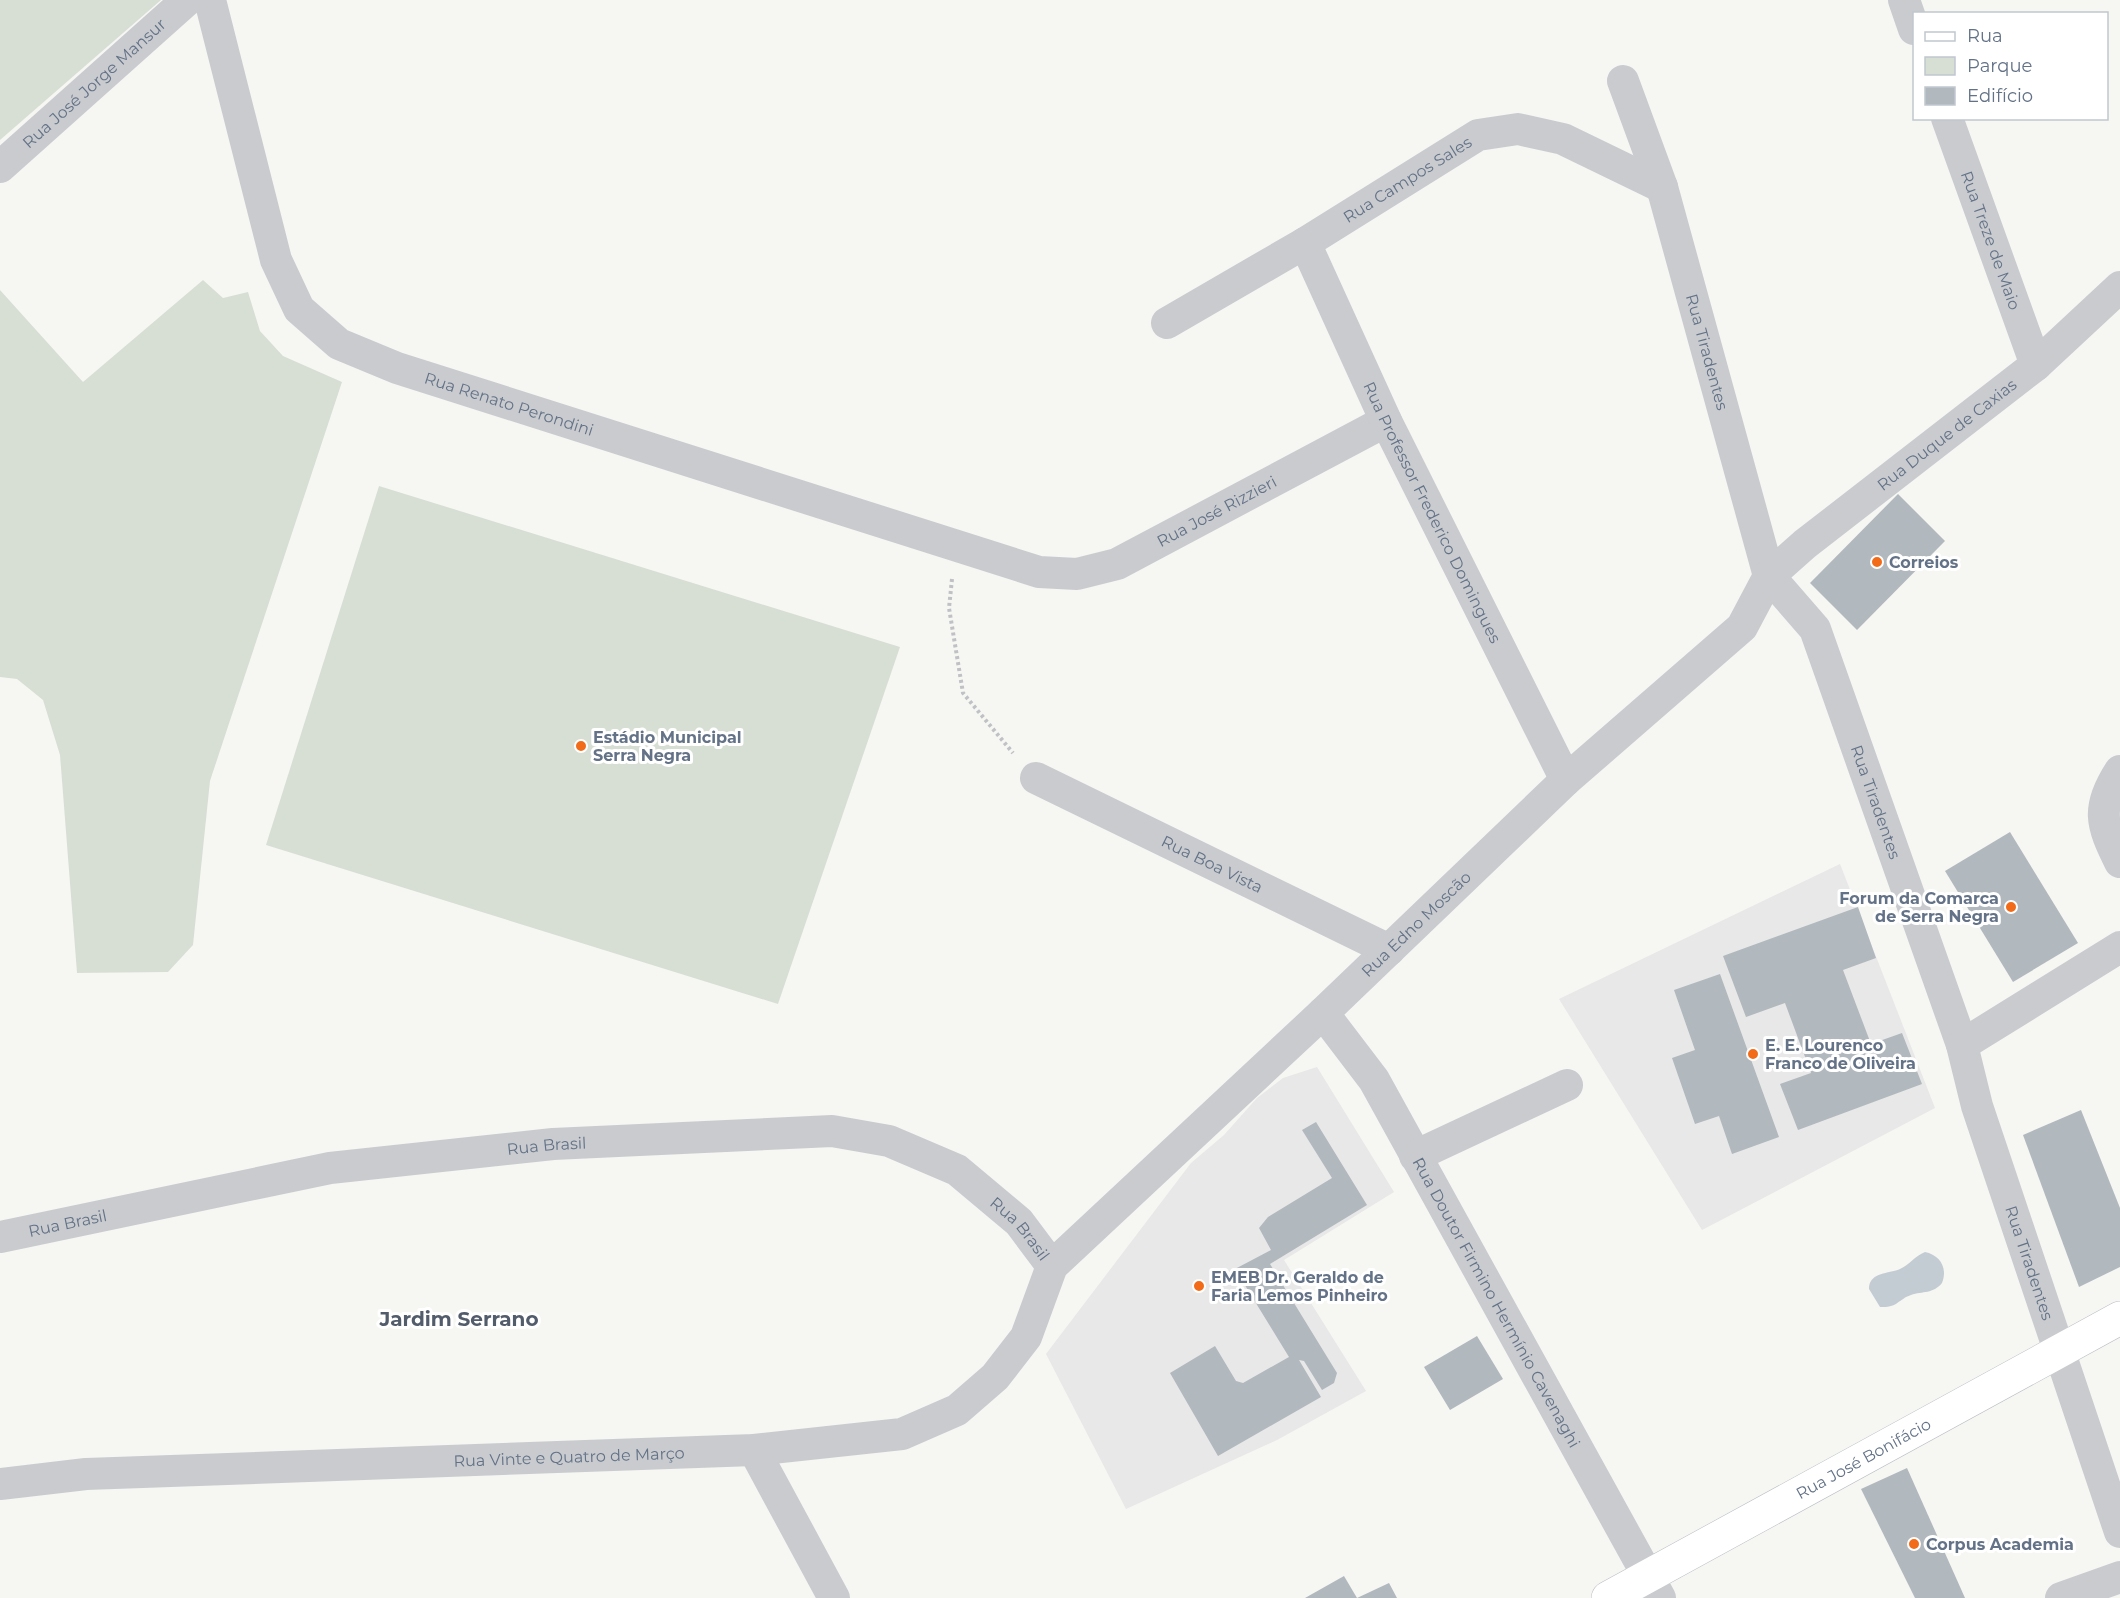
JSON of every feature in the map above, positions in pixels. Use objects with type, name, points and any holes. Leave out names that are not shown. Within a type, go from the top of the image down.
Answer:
[{"type":"main road","name":"Rua José Bonifácio","points":[[1608,1598],[1654,1587],[2120,1318]]},
{"type":"street","name":"Rua José Jorge Mansur","points":[[0,167],[187,0]]},
{"type":"street","name":"Rua Renato Perondini","points":[[210,0],[276,260],[298,309],[339,344],[397,368],[1039,572]]},
{"type":"street","points":[[1904,0],[1913,27]]},
{"type":"street","name":"Rua Tiradentes","points":[[1623,81],[1662,187],[1769,576],[1815,629],[1962,1045],[1977,1106],[2120,1532]]},
{"type":"street","name":"Rua Treze de Maio","points":[[1948,120],[2036,364]]},
{"type":"street","name":"Rua Campos Sales","points":[[1167,323],[1305,243],[1478,135],[1518,129],[1563,139],[1662,187]]},
{"type":"street","name":"Rua Professor Frederico Domingues","points":[[1305,243],[1386,421],[1566,780]]},
{"type":"street","name":"Rua Duque de Caxias","points":[[1769,576],[1805,543],[2036,364],[2120,287]]},
{"type":"street","name":"Rua José Rizzieri","points":[[1039,572],[1077,574],[1117,564],[1386,421]]},
{"type":"street","name":"Rua Edno Moscão","points":[[1052,1266],[1323,1013],[1566,780],[1742,627],[1769,576]]},
{"type":"street","points":[[2120,771],[2107,791],[2102,806],[2105,833],[2120,862]]},
{"type":"street","name":"Rua Boa Vista","points":[[1036,778],[1389,950]]},
{"type":"street","points":[[1962,1045],[2120,947]]},
{"type":"street","name":"Rua Doutor Firmino Hermínio Cavenaghi","points":[[1323,1013],[1374,1080],[1654,1587]]},
{"type":"street","points":[[1415,1156],[1567,1085]]},
{"type":"street","name":"Rua Brasil","points":[[0,1237],[330,1168],[553,1143],[832,1131],[889,1141],[957,1170],[1019,1222],[1052,1266]]},
{"type":"street","name":"Rua Vinte e Quatro de Março","points":[[0,1484],[86,1474],[754,1450],[902,1434],[957,1410],[994,1377],[1026,1337],[1052,1266]]},
{"type":"street","points":[[754,1450],[834,1598]]},
{"type":"street","points":[[2061,1598],[2120,1577]]},
{"type":"path","points":[[955,545],[949,608],[963,693],[992,730],[1036,778]]},
{"type":"shaded area","name":"E. E. Lourenco Franco de Oliveira","points":[[1840,864],[1935,1108],[1702,1230],[1559,999]]},
{"type":"shaded area","name":"EMEB Dr. Geraldo de Faria Lemos Pinheiro","points":[[1317,1067],[1394,1192],[1284,1260],[1366,1391],[1277,1440],[1126,1509],[1046,1354],[1191,1163],[1224,1135],[1257,1098],[1283,1078]]},
{"type":"shaded area","points":[[1925,1252],[1939,1259],[1943,1267],[1944,1277],[1939,1287],[1906,1297],[1894,1305],[1880,1307],[1869,1289],[1872,1279],[1880,1274],[1900,1269]]},
{"type":"green space","points":[[0,0],[161,0],[0,140]]},
{"type":"green space","points":[[203,280],[223,298],[248,292],[260,331],[283,356],[342,382],[210,781],[193,945],[168,972],[77,973],[60,755],[43,700],[17,679],[0,677],[0,290],[83,382]]},
{"type":"green space","name":"Estádio Municipal Serra Negra","points":[[379,486],[900,647],[778,1004],[266,845]]},
{"type":"building","name":"Correios","points":[[1898,494],[1945,541],[1857,630],[1810,583]]},
{"type":"building","name":"Forum da Comarca de Serra Negra","points":[[2010,832],[2078,943],[2013,982],[1945,871]]},
{"type":"building","points":[[1858,907],[1876,958],[1843,970],[1871,1044],[1902,1033],[1922,1084],[1798,1130],[1780,1084],[1811,1073],[1785,1003],[1746,1017],[1723,956]]},
{"type":"building","points":[[1720,974],[1779,1137],[1732,1154],[1719,1116],[1695,1124],[1672,1058],[1695,1050],[1674,990]]},
{"type":"building","points":[[2081,1110],[2120,1208],[2120,1267],[2079,1287],[2023,1135]]},
{"type":"building","points":[[1316,1122],[1367,1205],[1270,1264],[1337,1373],[1334,1383],[1322,1390],[1304,1361],[1299,1360],[1321,1397],[1218,1456],[1170,1373],[1215,1346],[1236,1381],[1243,1383],[1289,1357],[1235,1269],[1271,1250],[1259,1228],[1268,1217],[1332,1178],[1302,1130]]},
{"type":"building","points":[[1477,1336],[1503,1379],[1450,1410],[1424,1367]]},
{"type":"building","name":"Corpus Academia","points":[[1907,1468],[1965,1598],[1915,1598],[1861,1489]]},
{"type":"building","points":[[1344,1576],[1357,1598],[1305,1598]]},
{"type":"building","points":[[1389,1583],[1397,1598],[1357,1598]]},
{"type":"place","name":"Correios","points":[[1877,562]]},
{"type":"place","name":"Estádio Municipal Serra Negra","points":[[581,746]]},
{"type":"place","name":"Forum da Comarca de Serra Negra","points":[[2011,907]]},
{"type":"place","name":"E. E. Lourenco Franco de Oliveira","points":[[1753,1054]]},
{"type":"place","name":"EMEB Dr. Geraldo de Faria Lemos Pinheiro","points":[[1199,1286]]},
{"type":"place","name":"Corpus Academia","points":[[1914,1544]]},
{"type":"district","name":"Jardim Serrano","points":[[459,1319]]}]
